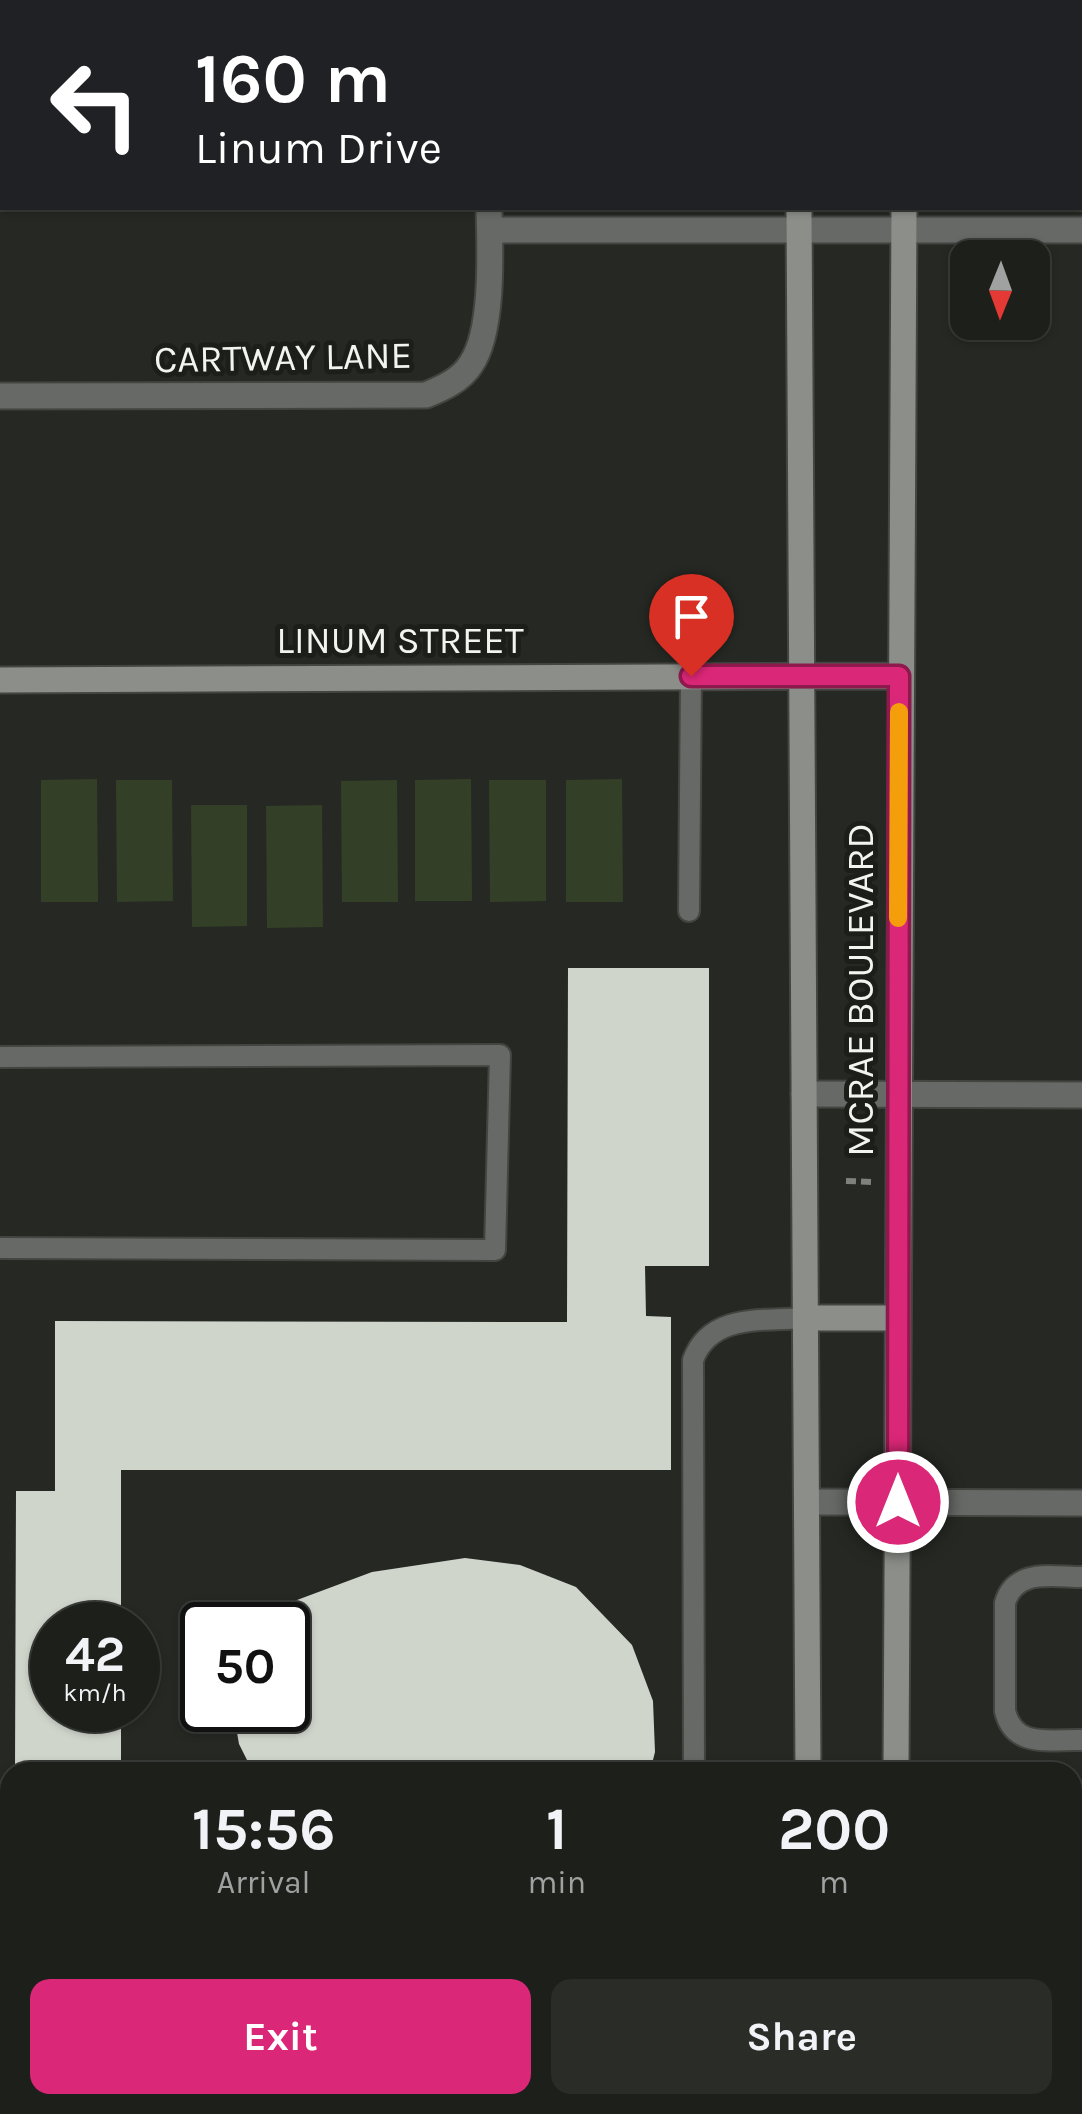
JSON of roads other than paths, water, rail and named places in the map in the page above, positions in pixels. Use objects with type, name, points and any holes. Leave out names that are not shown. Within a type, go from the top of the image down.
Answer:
[{"type":"main road","name":"MCRAE BOULEVARD","points":[[799,218],[808,1762]]},
{"type":"main road","name":"MCRAE BOULEVARD","points":[[896,1762],[904,218]]},
{"type":"main road","name":"LINUM STREET","points":[[0,680],[899,676]]},
{"type":"main road","points":[[807,1318],[898,1318]]},
{"type":"street","name":"CARTWAY LANE","points":[[0,396],[426,395],[449,385],[471,365],[484,338],[490,219],[904,218],[1082,230]]},
{"type":"street","points":[[804,1094],[1082,1095]]},
{"type":"street","points":[[808,1502],[1082,1503]]},
{"type":"lane","points":[[690,911],[691,676]]},
{"type":"lane","points":[[0,1057],[500,1055],[495,1250],[0,1248]]},
{"type":"lane","points":[[694,1762],[693,1360],[709,1334],[729,1324],[807,1318]]},
{"type":"lane","points":[[1082,1577],[1027,1576],[1009,1589],[1005,1712],[1009,1728],[1019,1736],[1082,1740]]}]
